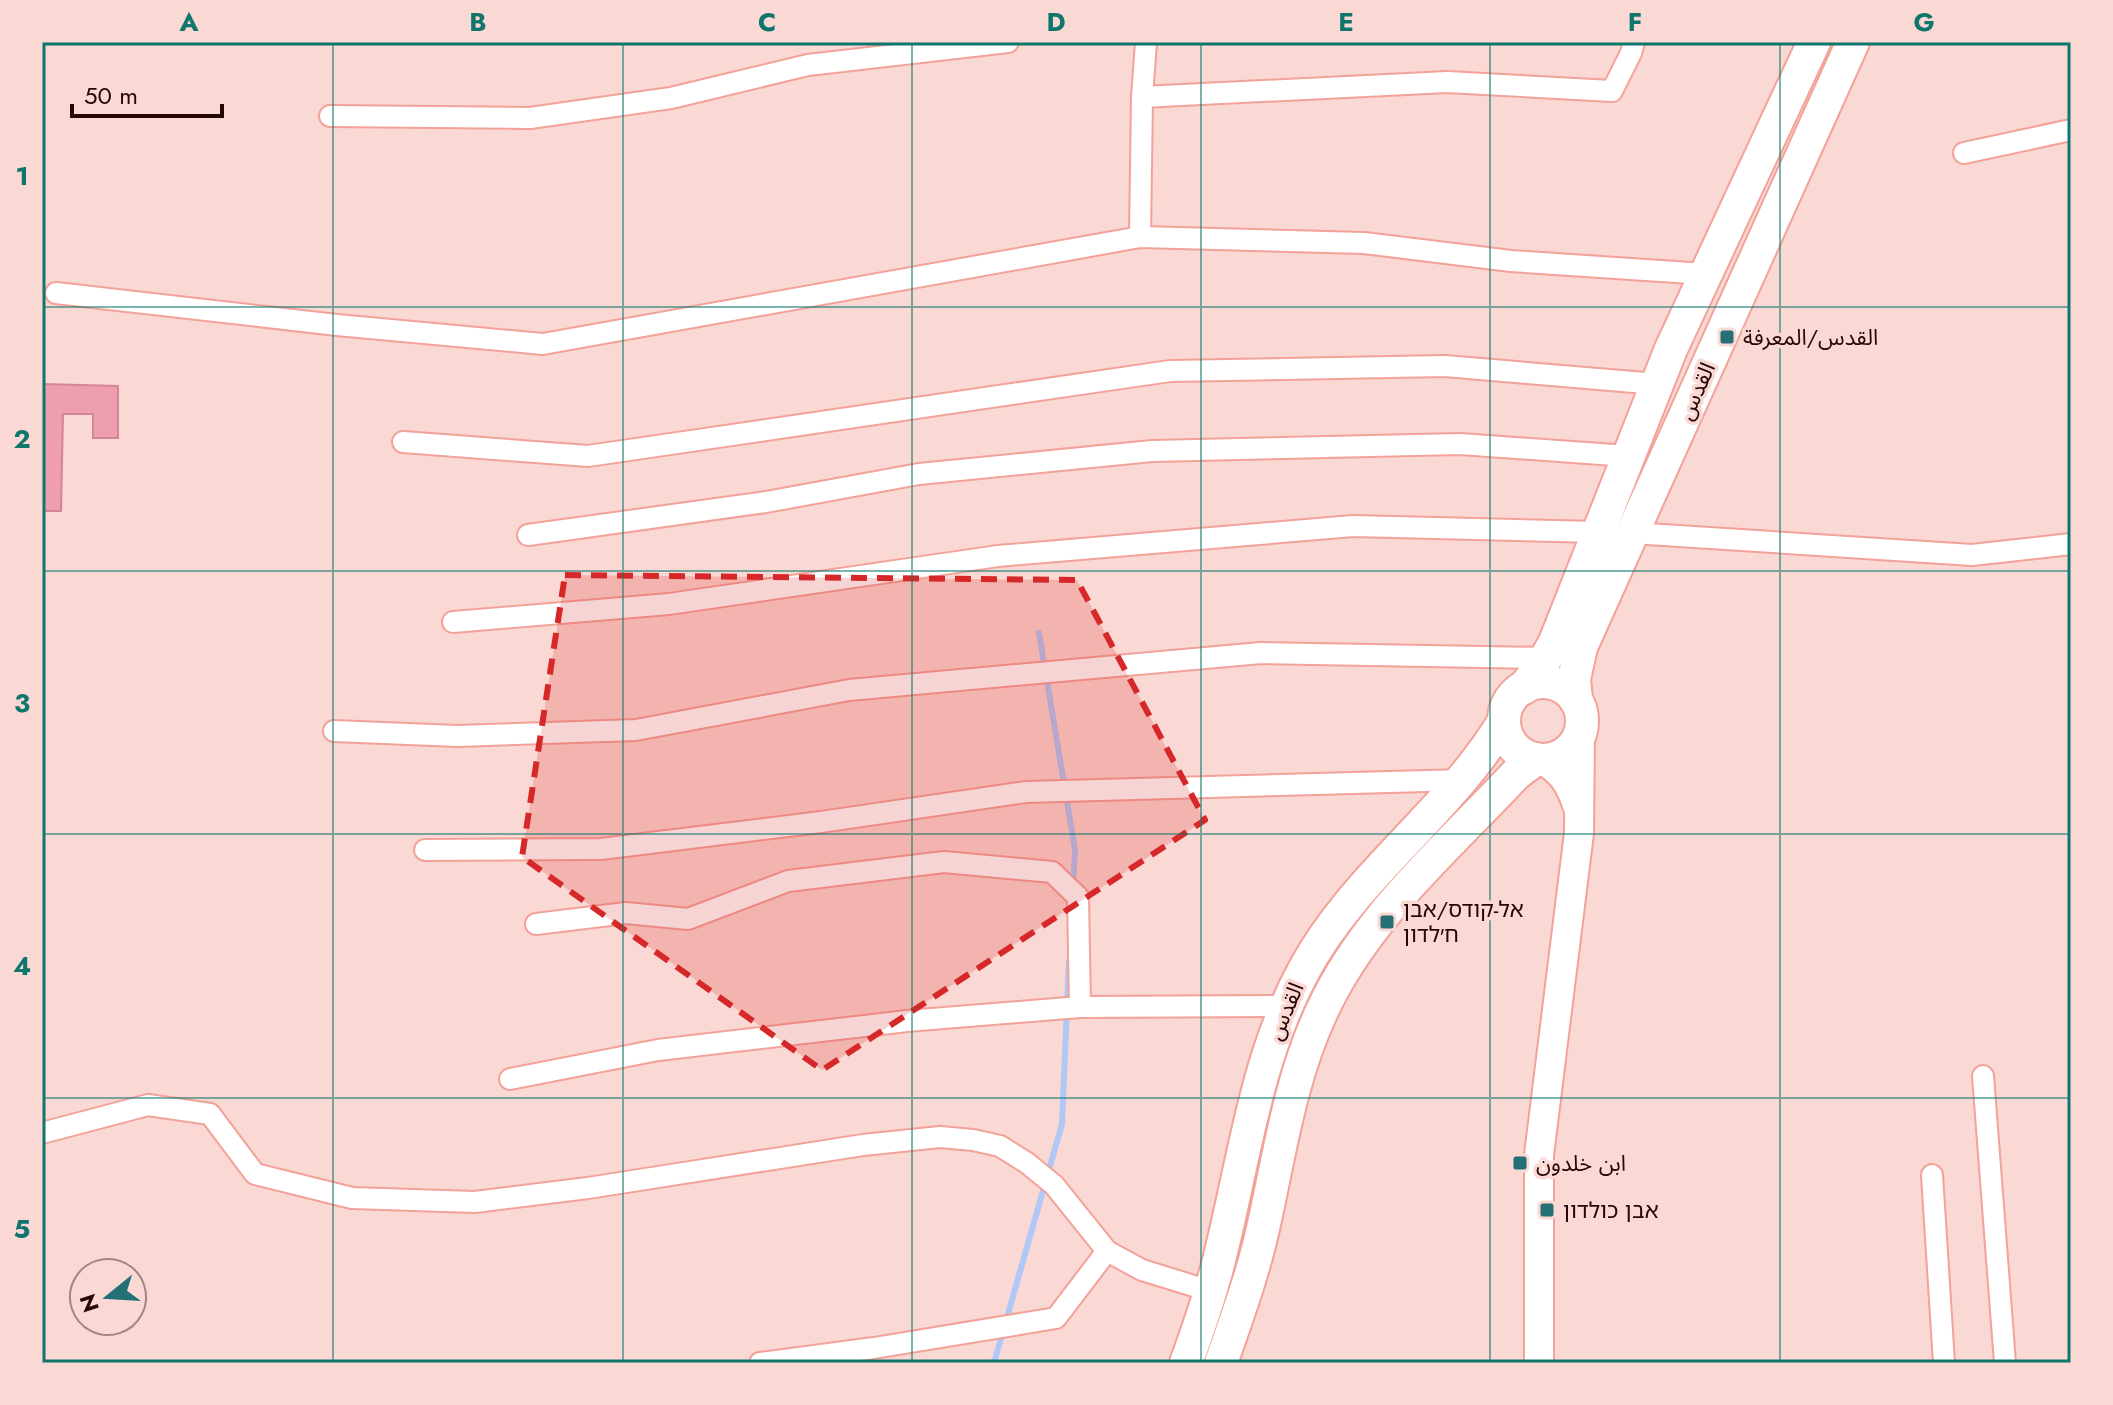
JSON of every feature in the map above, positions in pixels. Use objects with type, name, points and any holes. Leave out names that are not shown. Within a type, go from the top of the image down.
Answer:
[{"type":"main road","name":"القدس","points":[[1524,688],[1546,658],[1573,601],[1657,384],[1814,42]]},
{"type":"main road","name":"القدس","points":[[1576,700],[1576,666],[1581,647],[1853,42]]},
{"type":"main road","points":[[1542,682],[1555,684],[1567,690],[1576,700],[1582,723],[1580,735],[1565,753],[1554,759],[1539,760],[1519,752],[1510,743],[1504,721],[1511,700],[1524,688],[1542,682]]},
{"type":"main road","name":"القدس","points":[[1186,1363],[1210,1291],[1264,1064],[1286,1006],[1304,970],[1343,911],[1463,780],[1504,721]]},
{"type":"main road","name":"القدس","points":[[1221,1363],[1257,1253],[1291,1093],[1322,1010],[1362,944],[1406,888],[1516,774],[1539,760]]},
{"type":"street","points":[[330,116],[530,118],[671,98],[808,65],[1008,42]]},
{"type":"street","points":[[1140,237],[1146,42]]},
{"type":"street","points":[[1142,97],[1447,82],[1612,91],[1634,42]]},
{"type":"street","points":[[1964,153],[2071,130]]},
{"type":"street","points":[[56,293],[337,325],[543,344],[1140,237],[1364,243],[1511,261],[1706,274]]},
{"type":"street","points":[[403,442],[588,456],[1170,371],[1445,366],[1657,384]]},
{"type":"street","points":[[528,535],[766,502],[919,474],[1152,451],[1460,444],[1628,456]]},
{"type":"street","points":[[453,622],[669,604],[998,556],[1338,527],[1599,532]]},
{"type":"street","points":[[1632,533],[1972,555],[2071,544]]},
{"type":"street","points":[[334,731],[457,736],[636,730],[849,690],[1261,653],[1546,658]]},
{"type":"street","points":[[1539,1363],[1539,1155],[1579,814],[1580,735]]},
{"type":"street","points":[[1539,760],[1557,768],[1565,778],[1572,789],[1579,814]]},
{"type":"street","points":[[425,850],[601,849],[821,822],[1026,792],[1463,780]]},
{"type":"street","points":[[536,924],[626,913],[688,919],[788,881],[944,862],[1052,872],[1078,897],[1080,1007]]},
{"type":"street","points":[[510,1079],[658,1050],[907,1021],[1080,1007],[1286,1006]]},
{"type":"street","points":[[1983,1076],[2005,1363]]},
{"type":"street","points":[[42,1133],[148,1105],[210,1114],[255,1174],[352,1198],[475,1202],[588,1188],[863,1145],[940,1137],[973,1140],[1000,1146],[1036,1170],[1054,1185],[1107,1251],[1142,1270],[1210,1291]]},
{"type":"street","points":[[1932,1175],[1944,1363]]},
{"type":"street","points":[[760,1363],[876,1356],[1056,1318],[1107,1251]]},
{"type":"highlighted area","points":[[565,575],[1077,580],[1205,820],[822,1070],[522,857]]},
{"type":"building","points":[[42,384],[118,386],[118,438],[93,438],[93,414],[63,414],[61,511],[42,511]]},
{"type":"waterway","points":[[1039,633],[1075,850],[1073,886]]},
{"type":"waterway","points":[[994,1363],[1062,1124],[1069,961]]},
{"type":"place","name":"القدس/المعرفة","points":[[1727,337]]},
{"type":"place","name":"אל-קודס/אבן ח׳לדון","points":[[1387,922]]},
{"type":"place","name":"ابن خلدون","points":[[1520,1163]]},
{"type":"place","name":"אבן כולדון","points":[[1547,1210]]}]
